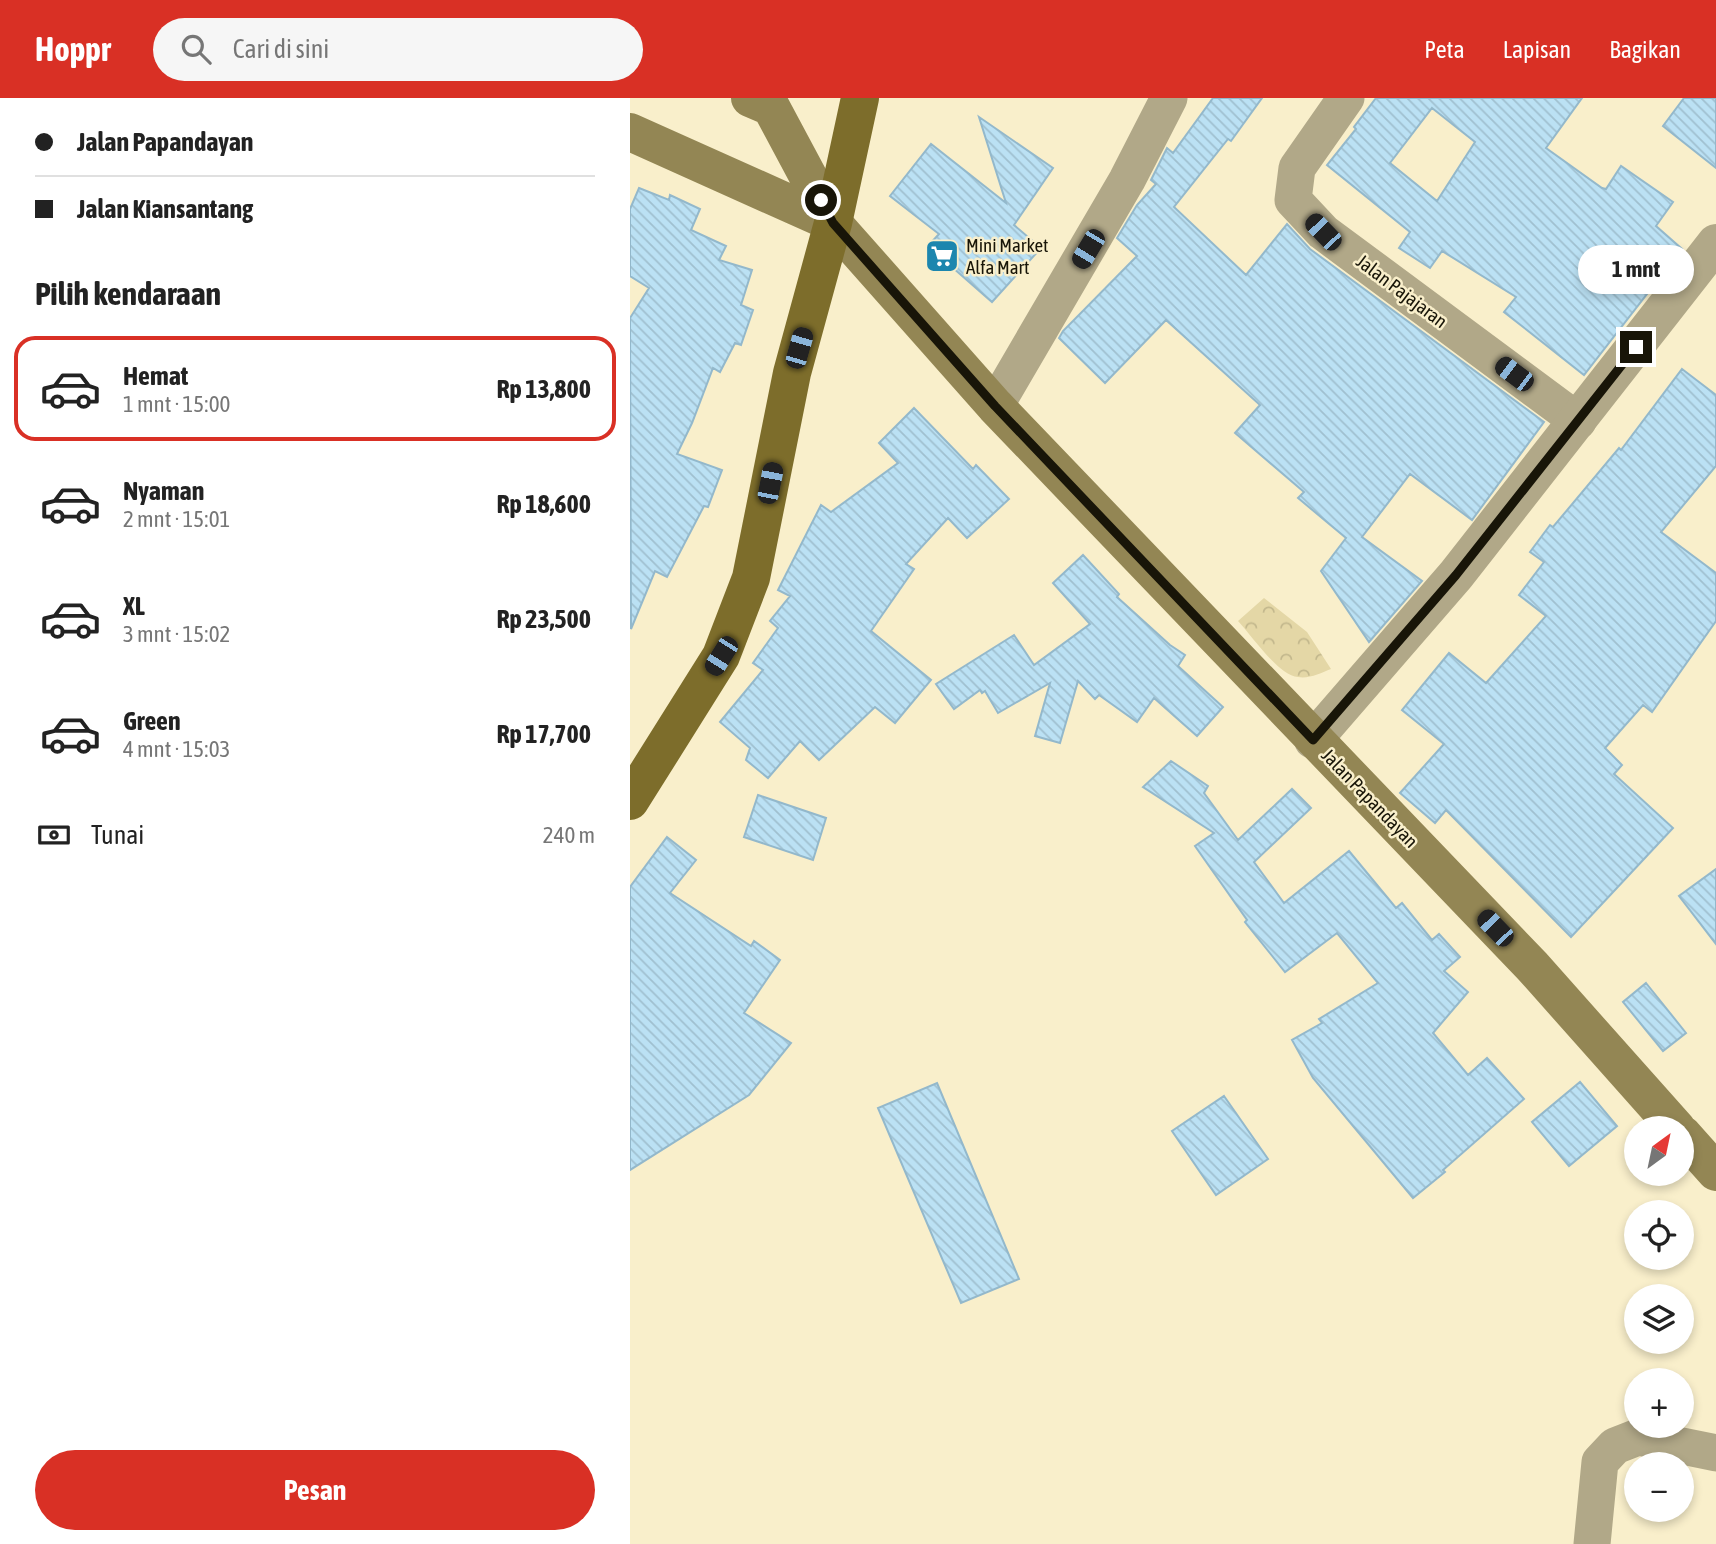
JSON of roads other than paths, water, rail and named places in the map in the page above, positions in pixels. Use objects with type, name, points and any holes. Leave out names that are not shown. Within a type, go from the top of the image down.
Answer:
[{"type":"main road","points":[[750,98],[771,107],[833,223]]},
{"type":"main road","points":[[630,801],[721,656],[751,578],[792,373],[833,223],[860,98]]},
{"type":"main road","points":[[630,132],[833,223]]},
{"type":"main road","name":"Jalan Papandayan","points":[[833,223],[995,406],[1532,965],[1666,1116]]},
{"type":"main road","points":[[1694,1146],[1714,1166]]},
{"type":"street","points":[[995,406],[1127,180],[1169,98]]},
{"type":"street","name":"Jalan Pajajaran","points":[[1346,98],[1297,167],[1293,200],[1323,232],[1578,422]]},
{"type":"street","points":[[1313,740],[1456,575],[1716,243]]},
{"type":"street","points":[[1592,1544],[1600,1462],[1615,1446],[1638,1437],[1716,1453]]},
{"type":"place","name":"Mini Market Alfa Mart","points":[[942,256]]}]
